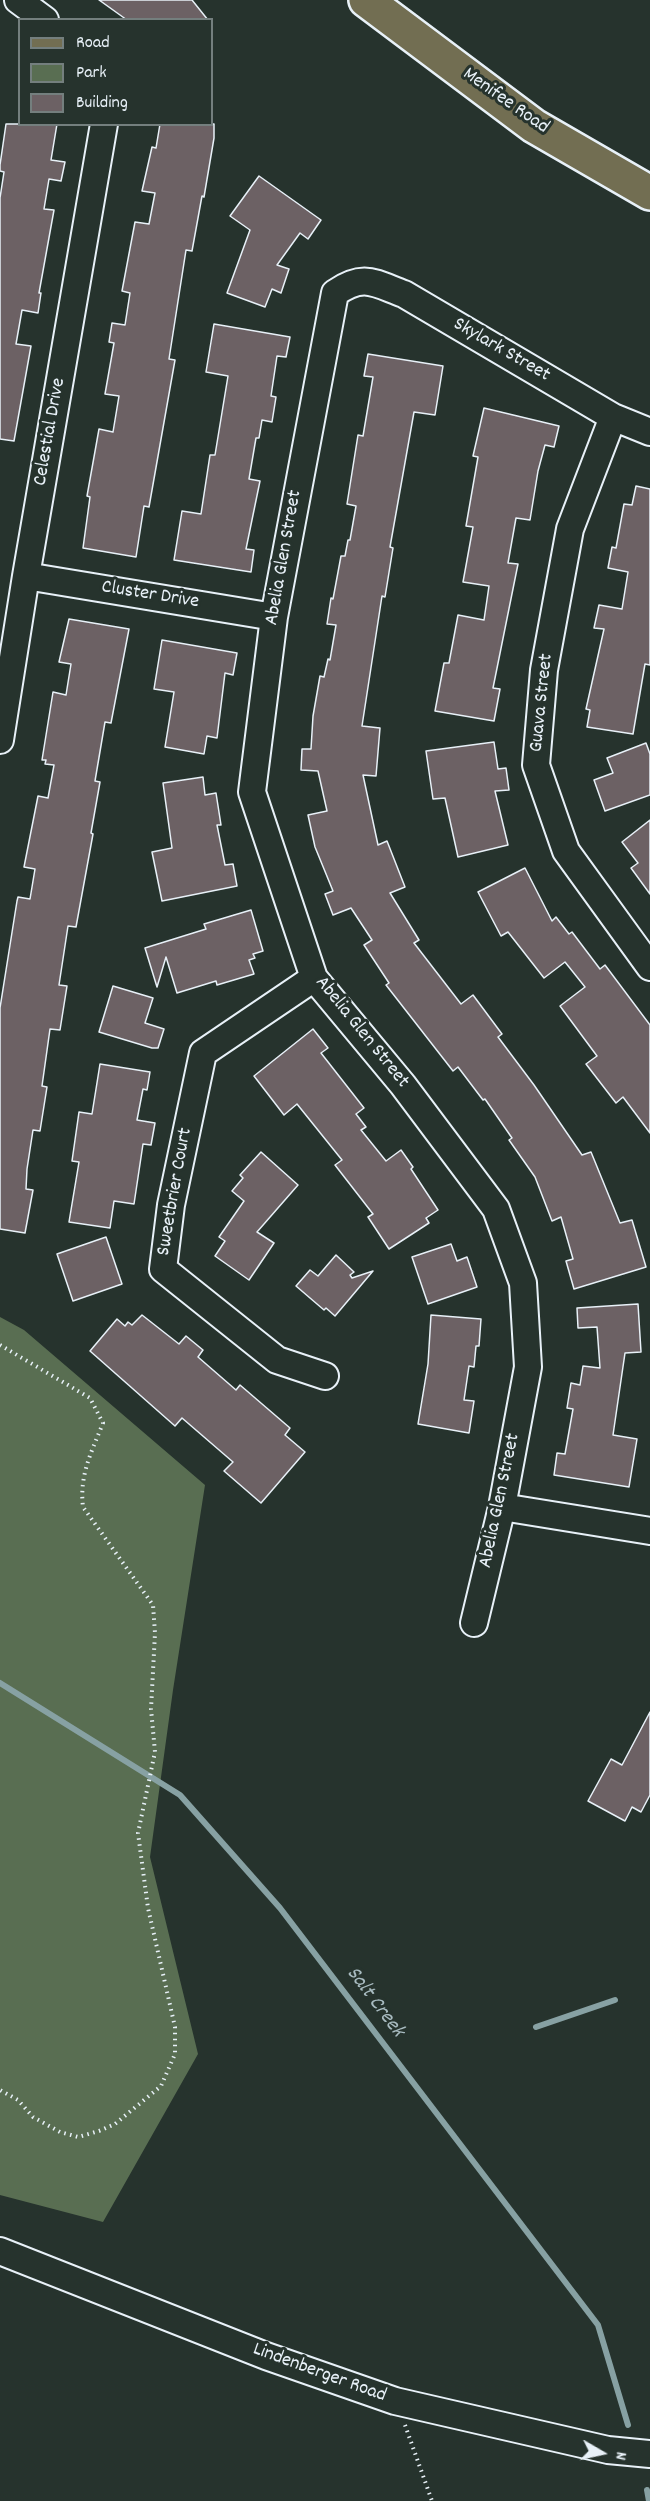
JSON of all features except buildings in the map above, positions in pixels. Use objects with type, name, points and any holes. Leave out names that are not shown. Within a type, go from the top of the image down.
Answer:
[{"type":"main road","name":"Menifee Road","points":[[366,0],[534,126],[650,193]]},
{"type":"street","points":[[18,0],[42,18]]},
{"type":"street","name":"Celestial Drive","points":[[0,740],[104,126]]},
{"type":"street","name":"Skylark Street","points":[[350,283],[369,281],[404,294],[614,417],[650,432]]},
{"type":"street","name":"Abelia Glen Street","points":[[350,283],[335,294],[274,617],[252,792],[314,978],[403,1085],[496,1209],[524,1283],[528,1367],[502,1507],[474,1623]]},
{"type":"street","name":"Guava Street","points":[[614,417],[570,529],[544,669],[536,765],[566,851],[650,967]]},
{"type":"street","name":"Cluster Drive","points":[[26,576],[274,617]]},
{"type":"street","name":"Sweetbrier Court","points":[[314,978],[203,1053],[171,1205],[163,1269],[277,1360],[325,1376]]},
{"type":"street","points":[[502,1507],[650,1531]]},
{"type":"street","name":"Lindenberger Road","points":[[0,2251],[266,2356],[395,2401],[608,2450],[650,2454]]},
{"type":"path","points":[[0,1345],[90,1398],[103,1423],[88,1461],[81,1488],[83,1507],[153,1605],[155,1633],[152,1709],[155,1752],[138,1833],[148,1908],[176,2027],[175,2054],[161,2086],[115,2124],[99,2132],[78,2137],[60,2132],[33,2117],[18,2100],[0,2090]]},
{"type":"path","points":[[395,2401],[432,2501]]},
{"type":"green space","points":[[0,1317],[24,1330],[205,1485],[150,1857],[198,2054],[103,2222],[0,2195]]},
{"type":"waterway","name":"Salt Creek","points":[[0,1683],[180,1795],[280,1908],[598,2325],[628,2425]]},
{"type":"waterway","points":[[536,2027],[615,2000]]},
{"type":"waterway","name":"Salt Creek","points":[[647,2490],[649,2501]]}]
